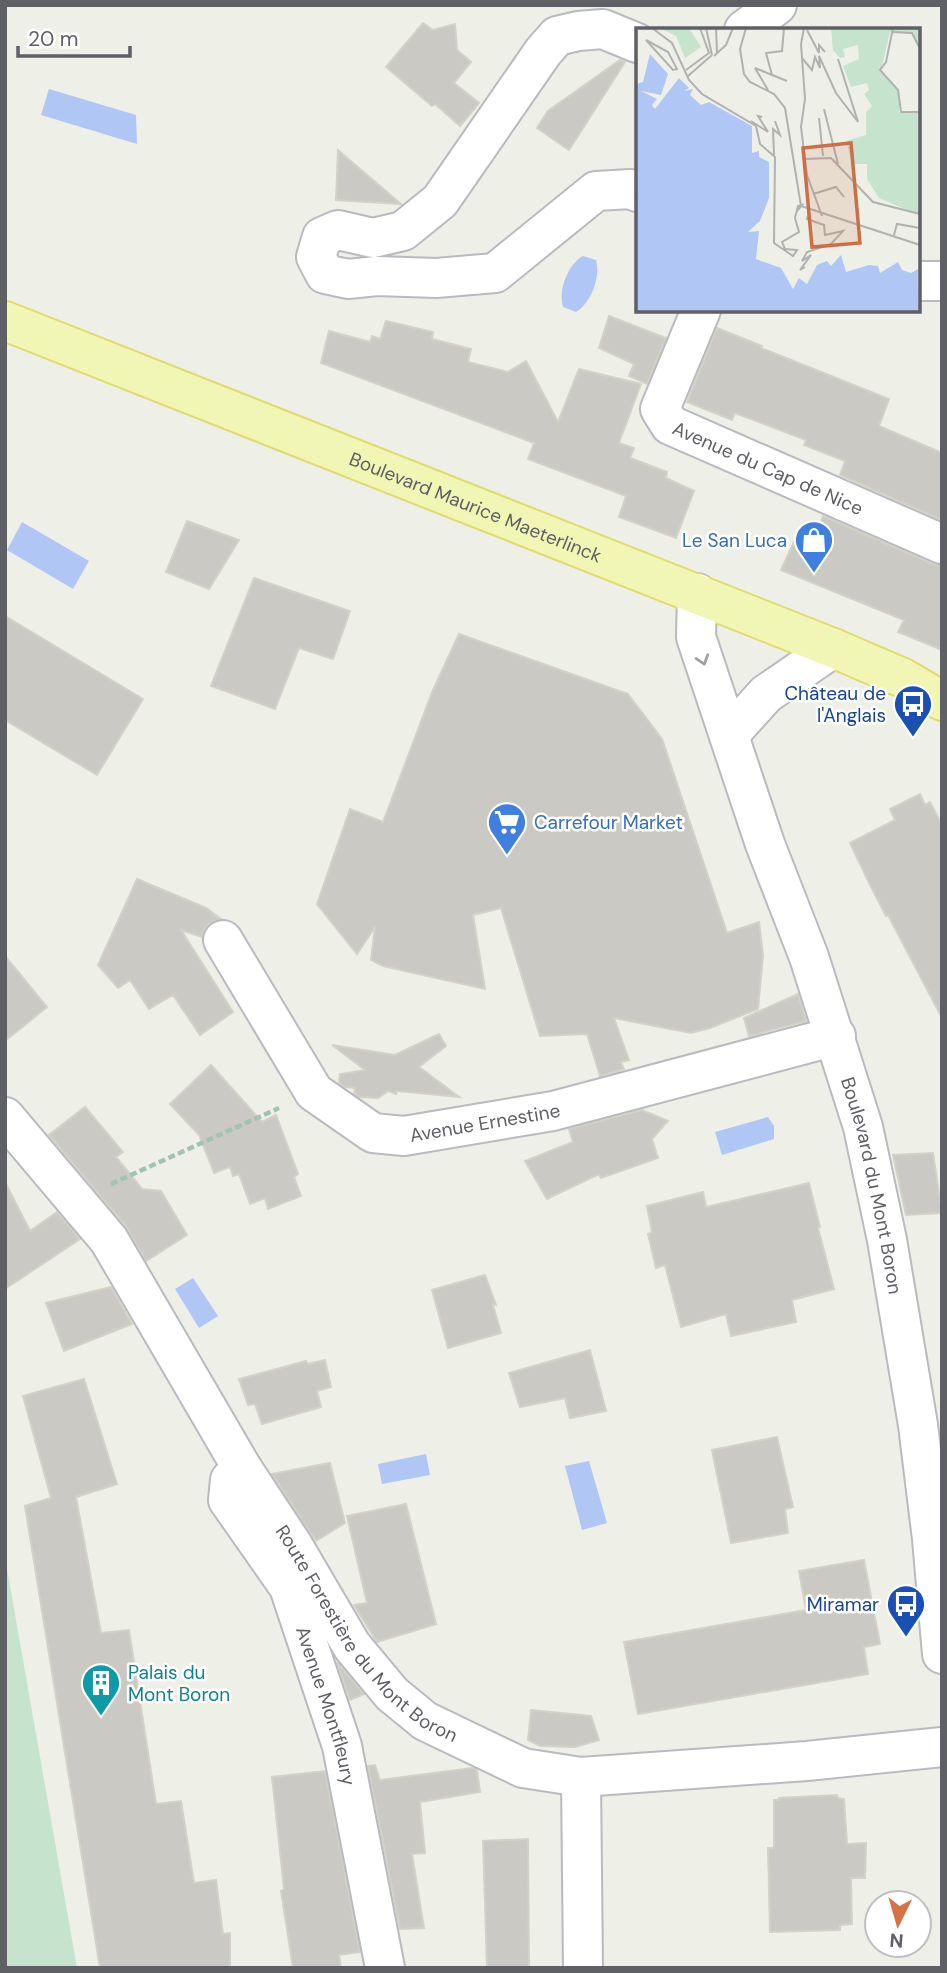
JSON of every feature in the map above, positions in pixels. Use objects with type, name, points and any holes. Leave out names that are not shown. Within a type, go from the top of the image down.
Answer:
[{"type":"main road","name":"Boulevard Maurice Maeterlinck","points":[[5,321],[833,648],[903,678],[942,701]]},
{"type":"street","points":[[747,28],[776,5]]},
{"type":"street","points":[[636,43],[603,29],[557,36],[543,52],[440,201],[403,230],[373,239],[338,230],[322,237],[316,257],[325,274],[348,279],[377,276],[436,278],[495,273],[596,191],[631,189],[636,192]]},
{"type":"street","points":[[919,281],[942,281]]},
{"type":"street","name":"Avenue du Cap de Nice","points":[[700,312],[660,409],[670,425],[942,544]]},
{"type":"street","name":"Boulevard du Mont Boron","points":[[697,593],[696,637],[765,844],[836,1036],[863,1127],[889,1253],[918,1425],[942,1654]]},
{"type":"street","points":[[729,735],[766,694],[833,648]]},
{"type":"street","name":"Avenue Ernestine","points":[[223,940],[314,1092],[373,1133],[404,1136],[553,1111],[836,1036]]},
{"type":"street","name":"Route Forestière du Mont Boron","points":[[5,1117],[109,1240],[242,1468],[294,1547],[352,1646],[391,1694],[425,1721],[523,1768],[581,1777],[807,1761],[942,1747]]},
{"type":"street","name":"Avenue Montfleury","points":[[242,1468],[230,1480],[228,1500],[289,1587],[342,1746],[385,1968]]},
{"type":"street","points":[[581,1777],[583,1968]]},
{"type":"path","points":[[76,1200],[314,1092]]},
{"type":"green space","points":[[6,1563],[77,1968],[5,1968]]},
{"type":"water","points":[[49,89],[136,115],[137,144],[41,115]]},
{"type":"water","points":[[583,256],[596,260],[596,282],[586,302],[576,312],[563,307],[562,293],[569,271]]},
{"type":"water","points":[[22,522],[89,561],[73,589],[7,550]]},
{"type":"water","points":[[768,1117],[774,1126],[774,1139],[722,1155],[715,1132]]},
{"type":"water","points":[[193,1278],[218,1316],[199,1328],[175,1289]]},
{"type":"water","points":[[426,1454],[430,1475],[382,1484],[378,1464]]},
{"type":"water","points":[[589,1461],[607,1523],[582,1530],[565,1466]]},
{"type":"building","points":[[423,23],[433,30],[455,24],[457,50],[471,62],[454,83],[479,103],[460,126],[386,67]]},
{"type":"building","points":[[620,60],[625,62],[569,150],[537,128],[548,111]]},
{"type":"building","points":[[338,150],[401,204],[336,200]]},
{"type":"building","points":[[609,316],[666,338],[647,384],[629,376],[634,364],[599,348]]},
{"type":"building","points":[[386,321],[433,332],[432,339],[471,349],[468,362],[508,372],[526,361],[558,422],[579,369],[641,384],[619,443],[634,448],[630,458],[667,472],[666,478],[694,491],[676,538],[619,517],[626,496],[528,459],[534,443],[321,363],[329,331],[370,342],[372,336],[380,339]]},
{"type":"building","points":[[717,328],[889,399],[879,426],[942,453],[942,520],[840,475],[845,461],[804,445],[806,440],[735,413],[732,420],[687,402]]},
{"type":"building","points":[[823,516],[933,564],[942,565],[942,650],[898,632],[904,620],[781,570],[794,542],[804,546],[813,522],[820,524]]},
{"type":"building","points":[[187,521],[239,540],[209,589],[166,572]]},
{"type":"building","points":[[254,578],[350,611],[333,659],[299,648],[275,709],[211,686]]},
{"type":"building","points":[[5,616],[143,699],[97,775],[5,720]]},
{"type":"building","points":[[459,634],[628,694],[662,739],[727,933],[759,922],[763,955],[758,1009],[691,1033],[614,1018],[629,1060],[621,1062],[624,1069],[600,1076],[587,1034],[540,1036],[501,908],[473,915],[485,989],[383,966],[371,960],[375,927],[357,954],[317,904],[350,809],[383,822],[433,690]]},
{"type":"building","points":[[920,794],[925,805],[930,802],[942,825],[942,1018],[888,915],[886,916],[850,843],[895,820],[890,809]]},
{"type":"building","points":[[137,879],[206,908],[221,919],[211,922],[204,929],[202,937],[181,930],[233,1012],[200,1035],[173,995],[149,1009],[130,980],[118,988],[98,965]]},
{"type":"building","points":[[5,956],[47,1007],[5,1041]]},
{"type":"building","points":[[798,994],[806,1021],[749,1036],[744,1018]]},
{"type":"building","points":[[439,1034],[446,1046],[419,1067],[459,1097],[397,1091],[396,1094],[388,1091],[378,1098],[359,1097],[354,1093],[355,1088],[339,1083],[340,1074],[365,1070],[332,1045],[395,1055]]},
{"type":"building","points":[[211,1065],[262,1122],[276,1115],[298,1174],[294,1177],[301,1196],[268,1209],[265,1198],[250,1204],[239,1174],[233,1176],[230,1167],[214,1173],[199,1135],[170,1104]]},
{"type":"building","points":[[85,1107],[123,1152],[116,1157],[142,1189],[161,1191],[187,1235],[146,1261],[126,1226],[49,1135]]},
{"type":"building","points":[[642,1110],[668,1121],[652,1139],[658,1158],[601,1178],[599,1174],[547,1199],[525,1161],[573,1142],[569,1129]]},
{"type":"building","points":[[933,1153],[942,1213],[906,1215],[893,1155]]},
{"type":"building","points":[[5,1182],[30,1231],[57,1212],[80,1239],[5,1289]]},
{"type":"building","points":[[809,1183],[834,1289],[792,1300],[796,1322],[731,1336],[726,1314],[681,1327],[665,1265],[656,1268],[648,1234],[652,1232],[647,1206],[703,1192],[706,1207]]},
{"type":"building","points":[[485,1275],[496,1305],[493,1305],[501,1333],[448,1348],[432,1290]]},
{"type":"building","points":[[111,1287],[132,1324],[64,1351],[46,1303]]},
{"type":"building","points":[[590,1350],[606,1411],[570,1418],[565,1398],[520,1407],[509,1373]]},
{"type":"building","points":[[325,1360],[331,1387],[317,1391],[321,1407],[262,1424],[255,1404],[248,1405],[239,1379],[306,1361],[308,1364]]},
{"type":"building","name":"Palais du Mont Boron","points":[[84,1379],[117,1484],[76,1497],[101,1633],[129,1630],[156,1804],[181,1801],[194,1883],[216,1880],[223,1934],[230,1933],[230,1968],[100,1968],[25,1506],[51,1498],[23,1396]]},
{"type":"building","points":[[777,1437],[793,1507],[785,1509],[788,1533],[731,1543],[712,1450]]},
{"type":"building","points":[[330,1463],[345,1523],[316,1541],[272,1474]]},
{"type":"building","points":[[406,1504],[436,1624],[377,1642],[354,1605],[367,1603],[347,1516]]},
{"type":"building","points":[[864,1560],[880,1644],[864,1647],[868,1674],[638,1714],[624,1642],[806,1610],[799,1571]]},
{"type":"building","points":[[337,1662],[364,1694],[350,1700]]},
{"type":"building","points":[[531,1710],[591,1716],[599,1740],[575,1747],[540,1746],[528,1740]]},
{"type":"building","points":[[375,1765],[380,1780],[472,1768],[477,1770],[480,1792],[420,1802],[425,1853],[412,1854],[424,1928],[400,1929],[368,1766]]},
{"type":"building","points":[[325,1771],[360,1952],[339,1955],[341,1968],[293,1968],[281,1891],[284,1889],[272,1777]]},
{"type":"building","points":[[837,1795],[838,1798],[844,1799],[847,1844],[866,1843],[865,1878],[851,1878],[852,1924],[840,1925],[840,1930],[770,1932],[768,1848],[774,1848],[774,1800]]},
{"type":"building","points":[[528,1839],[529,1968],[487,1968],[483,1841]]},
{"type":"place","name":"Le San Luca","points":[[814,574]]},
{"type":"place","name":"Château de l'Anglais","points":[[913,738]]},
{"type":"place","name":"Carrefour Market","points":[[507,856]]},
{"type":"place","name":"Miramar","points":[[906,1638]]},
{"type":"place","name":"Palais du Mont Boron","points":[[101,1717]]}]
